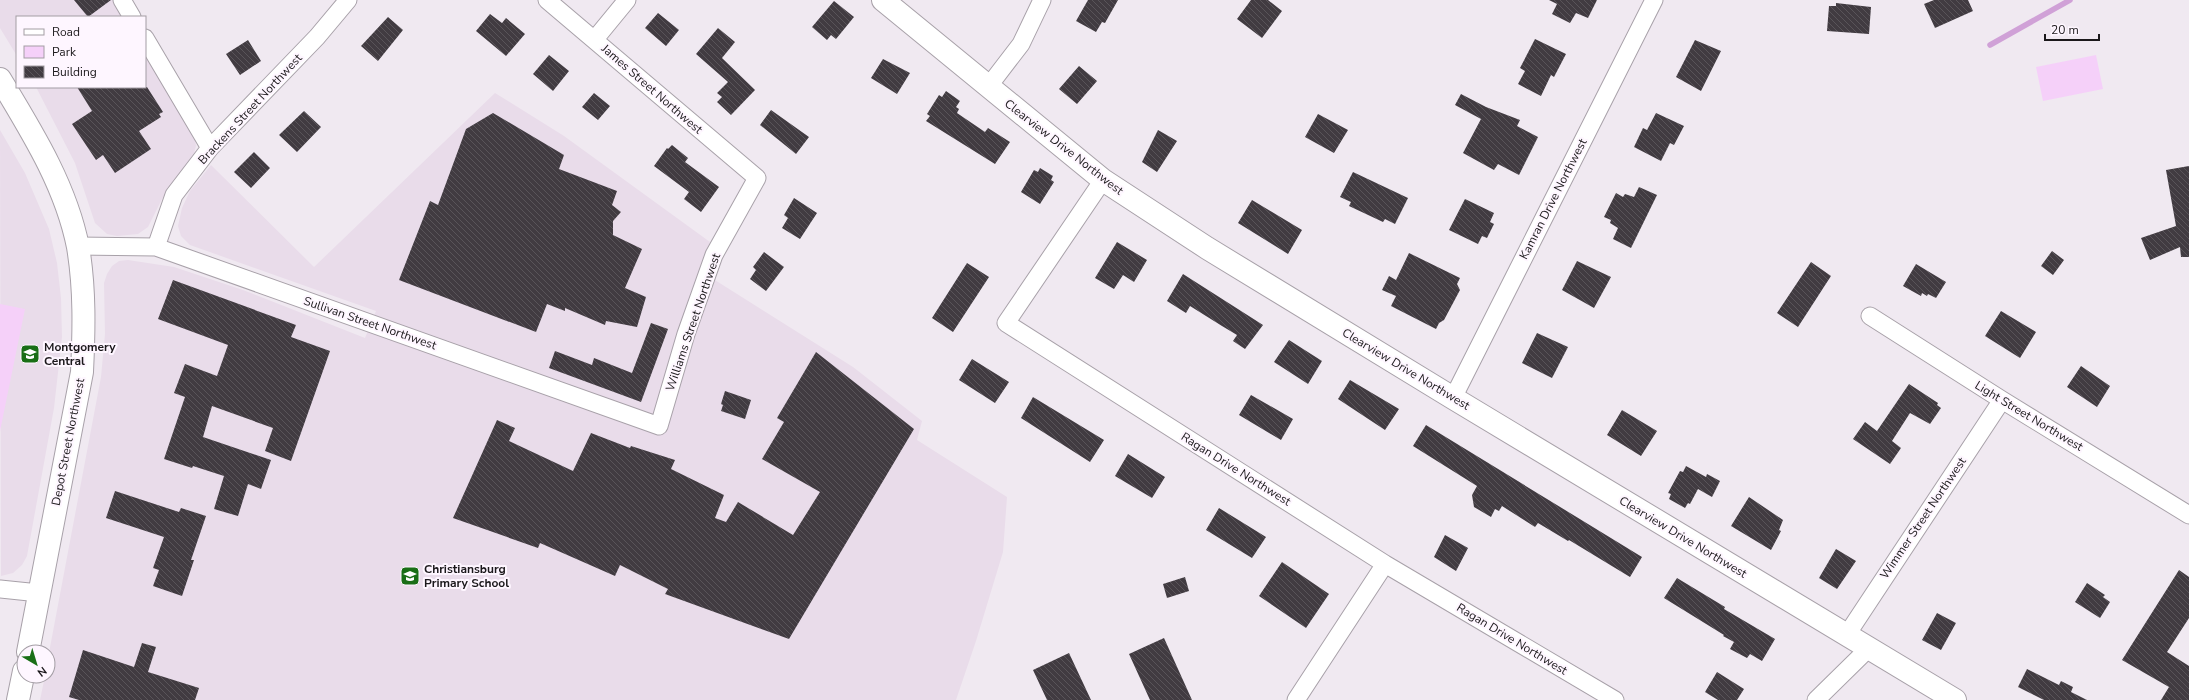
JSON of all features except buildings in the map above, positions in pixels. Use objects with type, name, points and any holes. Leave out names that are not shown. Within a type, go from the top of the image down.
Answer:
[{"type":"street","points":[[122,0],[131,16]]},
{"type":"street","name":"Brackens Street Northwest","points":[[156,247],[174,195],[210,148],[317,37],[348,0]]},
{"type":"street","name":"James Street Northwest","points":[[547,0],[595,39],[757,178]]},
{"type":"street","points":[[595,39],[627,0]]},
{"type":"street","name":"Clearview Drive Northwest","points":[[883,0],[1103,180],[1207,248],[1846,636],[1955,700]]},
{"type":"street","points":[[988,87],[1021,44],[1042,0]]},
{"type":"street","name":"Kamran Drive Northwest","points":[[1453,398],[1654,0]]},
{"type":"street","points":[[146,40],[210,148]]},
{"type":"street","name":"Depot Street Northwest","points":[[0,79],[49,164],[65,204],[78,246],[83,286],[85,327],[82,372],[29,644]]},
{"type":"street","name":"Williams Street Northwest","points":[[659,426],[686,334],[714,255],[757,178]]},
{"type":"street","name":"Ragan Drive Northwest","points":[[1103,180],[1006,324],[1385,564],[1615,700]]},
{"type":"street","name":"Sullivan Street Northwest","points":[[78,246],[156,247],[659,426]]},
{"type":"street","name":"Light Street Northwest","points":[[1870,316],[2002,400],[2189,515]]},
{"type":"street","name":"Wimmer Street Northwest","points":[[1846,636],[2002,400]]},
{"type":"street","points":[[1296,700],[1385,564]]},
{"type":"street","points":[[0,589],[39,593]]},
{"type":"street","points":[[1816,700],[1868,649]]},
{"type":"street","points":[[18,700],[21,684]]},
{"type":"shaded area","points":[[0,0],[114,0],[124,16],[16,16],[16,54],[0,28]]},
{"type":"shaded area","points":[[146,51],[195,139],[196,146],[194,153],[162,199],[148,227],[138,234],[117,236],[107,234],[95,223],[75,163],[37,88],[146,88]]},
{"type":"shaded area","points":[[495,93],[564,136],[710,242],[699,270],[853,367],[922,421],[917,440],[1007,497],[1003,552],[976,641],[956,700],[40,700],[43,684],[56,684],[56,644],[51,644],[101,377],[105,334],[104,283],[112,266],[119,261],[128,260],[174,267],[243,290],[365,338],[376,311],[190,245],[181,236],[178,226],[182,208],[190,191],[211,165],[314,267]]},
{"type":"shaded area","name":"Montgomery Central","points":[[0,130],[25,173],[49,229],[57,263],[61,298],[62,337],[54,408],[27,556],[22,565],[13,573],[1,576]]},
{"type":"green space","points":[[2096,55],[2103,89],[2043,101],[2036,67]]},
{"type":"green space","points":[[0,304],[25,309],[0,431]]},
{"type":"waterway","points":[[1990,45],[2070,0]]},
{"type":"place","name":"Montgomery Central","points":[[30,354]]},
{"type":"place","name":"Christiansburg Primary School","points":[[410,576]]}]
